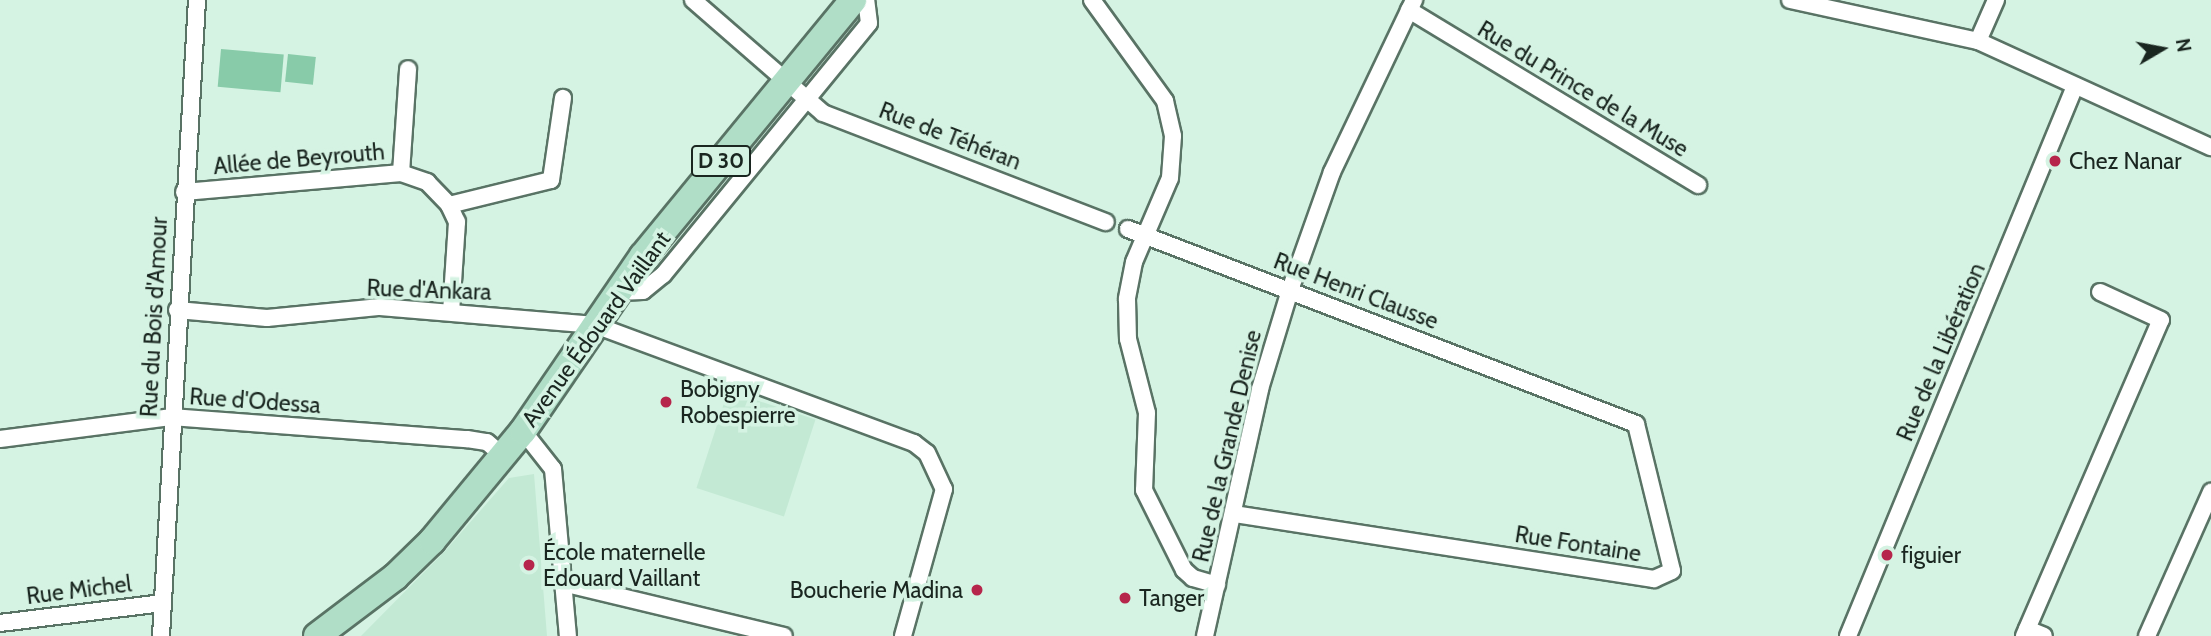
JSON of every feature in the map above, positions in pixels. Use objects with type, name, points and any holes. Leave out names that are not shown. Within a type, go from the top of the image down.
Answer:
[{"type":"main road","name":"Avenue Édouard Vaillant","points":[[323,634],[395,577],[432,541],[523,431],[617,292],[853,0]]},
{"type":"street","name":"Rue du Bois d'Amour","points":[[161,636],[177,310],[197,0]]},
{"type":"street","name":"Rue de Téhéran","points":[[693,0],[823,113],[1106,222]]},
{"type":"street","points":[[617,292],[643,291],[663,275],[869,23],[866,0]]},
{"type":"street","points":[[1092,0],[1165,101],[1174,156],[1170,178],[1130,275],[1126,323],[1147,413],[1143,490],[1184,570],[1193,578],[1217,585]]},
{"type":"street","points":[[1790,0],[1978,41],[2211,147]]},
{"type":"street","points":[[1978,41],[1996,0]]},
{"type":"street","name":"Rue du Prince de la Muse","points":[[1412,5],[1698,185]]},
{"type":"street","name":"Rue de la Grande Denise","points":[[1205,636],[1235,514],[1260,389],[1290,290],[1326,188],[1412,5]]},
{"type":"street","points":[[401,173],[408,69]]},
{"type":"street","name":"Rue de la Libération","points":[[1847,636],[2076,86]]},
{"type":"street","points":[[451,312],[457,222],[449,205],[551,180],[563,98]]},
{"type":"street","name":"Allée de Beyrouth","points":[[184,192],[401,173],[427,183],[449,205]]},
{"type":"street","points":[[1128,229],[1146,234]]},
{"type":"street","name":"Rue Henri Clausse","points":[[1146,234],[1551,391]]},
{"type":"street","points":[[2045,636],[2025,632],[2161,320],[2100,292]]},
{"type":"street","name":"Rue d'Ankara","points":[[177,310],[267,318],[380,307],[595,325],[914,443],[927,453],[944,489],[903,636]]},
{"type":"street","name":"Rue Fontaine","points":[[1235,514],[1654,579],[1672,571],[1636,424],[1551,391]]},
{"type":"street","name":"Rue d'Odessa","points":[[0,439],[171,417],[467,439],[487,442],[502,455]]},
{"type":"street","points":[[523,431],[553,468],[568,636]]},
{"type":"street","points":[[2147,636],[2211,492]]},
{"type":"street","points":[[563,583],[784,636]]},
{"type":"street","name":"Rue Michel","points":[[0,623],[163,603]]},
{"type":"shaded area","points":[[728,391],[815,419],[784,516],[696,488]]},
{"type":"shaded area","points":[[534,474],[547,636],[361,636],[445,551],[509,478]]},
{"type":"green space","points":[[221,49],[284,54],[280,92],[218,87]]},
{"type":"green space","points":[[288,54],[316,57],[313,85],[285,82]]},
{"type":"place","name":"Chez Nanar","points":[[2055,161]]},
{"type":"place","name":"Bobigny Robespierre","points":[[666,402]]},
{"type":"place","name":"figuier","points":[[1887,555]]},
{"type":"place","name":"École maternelle Edouard Vaillant","points":[[529,565]]},
{"type":"place","name":"Boucherie Madina","points":[[977,590]]},
{"type":"place","name":"Tanger","points":[[1125,598]]}]
